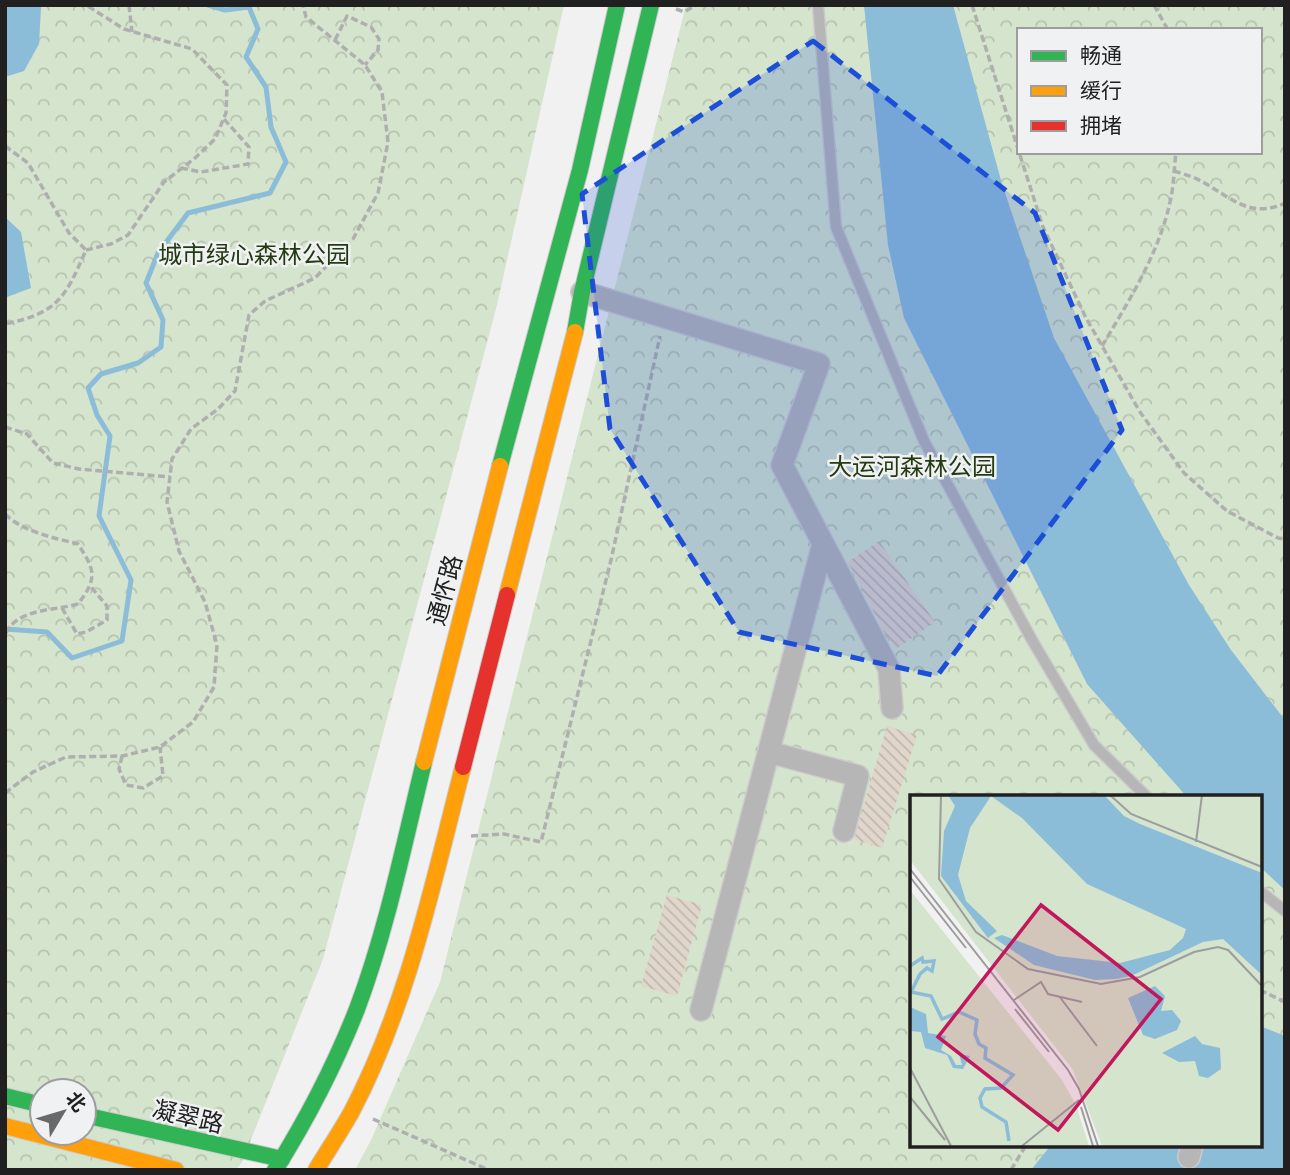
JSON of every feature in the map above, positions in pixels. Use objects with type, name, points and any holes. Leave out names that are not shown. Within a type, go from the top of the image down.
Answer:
[{"type":"main road","name":"通怀路","points":[[278,1165],[310,1114],[357,1009],[385,922],[465,600],[580,170],[617,5]]},
{"type":"main road","points":[[316,1170],[352,1110],[384,1037],[415,951],[579,318],[582,292],[651,5]]},
{"type":"main road","points":[[5,1096],[28,1102]]},
{"type":"main road","name":"凝翠路","points":[[98,1118],[202,1143],[278,1165]]},
{"type":"main road","points":[[5,1126],[96,1151],[181,1165]]},
{"type":"main road","points":[[202,1143],[208,1153],[206,1160]]},
{"type":"street","points":[[582,292],[819,364],[782,465],[889,668],[892,708]]},
{"type":"street","points":[[701,1010],[823,544]]},
{"type":"street","points":[[769,752],[858,776],[844,831]]},
{"type":"lane","points":[[818,5],[836,227],[909,404],[925,441],[1020,617],[1094,745],[1145,795]]},
{"type":"lane","points":[[1262,893],[1285,911]]},
{"type":"path","points":[[86,5],[124,29],[192,49],[227,85],[226,113],[215,139],[163,182],[128,235],[111,244],[86,250]]},
{"type":"path","points":[[129,5],[132,32]]},
{"type":"path","points":[[5,793],[33,772],[66,757],[122,756],[160,747],[193,722],[214,687],[217,645],[205,602],[179,551],[167,502],[172,459],[191,429],[235,391],[249,315],[265,301],[315,278],[353,239],[379,193],[388,142],[382,92],[365,65],[306,17],[303,5]]},
{"type":"path","points":[[674,9],[684,12],[696,5]]},
{"type":"path","points":[[972,5],[1017,146]]},
{"type":"path","points":[[1154,5],[1167,28]]},
{"type":"path","points":[[335,40],[347,16],[371,27],[379,39],[378,50],[365,65]]},
{"type":"path","points":[[181,169],[201,172],[248,164],[249,146],[224,119]]},
{"type":"path","points":[[5,146],[28,163],[69,233],[86,250]]},
{"type":"path","points":[[1020,154],[1043,227],[1086,318],[1140,412],[1184,473],[1227,511],[1278,538],[1285,539]]},
{"type":"path","points":[[1102,346],[1125,309],[1156,245],[1170,201],[1176,154]]},
{"type":"path","points":[[1174,171],[1195,178],[1247,208],[1271,209],[1285,202]]},
{"type":"path","points":[[5,324],[34,318],[55,306],[76,273],[86,250]]},
{"type":"path","points":[[444,837],[504,834],[541,842],[611,560],[664,317]]},
{"type":"path","points":[[5,427],[27,435],[53,463],[79,469],[170,477]]},
{"type":"path","points":[[5,514],[10,519],[45,535],[78,544],[93,567],[91,587],[78,604],[22,615],[5,635]]},
{"type":"path","points":[[62,608],[77,634],[107,620],[107,606],[91,587]]},
{"type":"path","points":[[122,756],[119,769],[126,785],[143,788],[163,776],[160,747]]},
{"type":"path","points":[[1262,991],[1285,1002]]},
{"type":"path","points":[[352,1110],[489,1170]]},
{"type":"path","points":[[1011,1170],[1025,1147]]},
{"type":"highlighted area","points":[[813,41],[1035,213],[1122,430],[937,676],[739,632],[610,429],[582,194]]},
{"type":"green space","name":"城市绿心森林公园","points":[[5,5],[564,5],[497,305],[323,959],[242,1162],[236,1170],[5,1170]]},
{"type":"green space","name":"大运河森林公园","points":[[686,5],[1285,5],[1285,1170],[355,1170],[371,1140],[440,982]]},
{"type":"water","points":[[5,5],[39,5],[41,8],[39,44],[24,71],[5,77]]},
{"type":"water","points":[[864,5],[953,5],[1002,184],[1054,338],[1189,585],[1231,650],[1285,720],[1285,890],[1262,869],[1262,795],[1185,795],[1087,684],[904,318],[888,245]]},
{"type":"water","points":[[5,217],[21,232],[31,288],[7,297]]},
{"type":"water","points":[[1262,1027],[1285,1036],[1285,1170],[1031,1170],[1049,1147],[1262,1147]]},
{"type":"building","points":[[879,541],[935,622],[896,649],[884,632],[848,562]]},
{"type":"building","points":[[887,726],[917,735],[882,848],[854,839]]},
{"type":"building","points":[[667,895],[702,905],[677,996],[641,986]]},
{"type":"waterway","points":[[5,629],[47,632],[72,658],[122,641],[131,580],[99,516],[110,436],[97,415],[88,388],[101,374],[138,363],[161,347],[163,320],[146,283],[158,253],[188,213],[270,193],[286,162],[271,127],[266,87],[246,57],[258,29],[249,7],[225,10],[208,5]]},
{"type":"traffic: fast","points":[[500,466],[580,170],[617,5]]},
{"type":"traffic: fast","points":[[575,332],[582,292],[651,5]]},
{"type":"traffic: fast","points":[[275,1170],[320,1091],[368,979],[424,762]]},
{"type":"traffic: fast","points":[[5,1096],[28,1102]]},
{"type":"traffic: fast","points":[[98,1118],[282,1159]]},
{"type":"traffic: slow","points":[[507,595],[575,332]]},
{"type":"traffic: slow","points":[[424,762],[500,466]]},
{"type":"traffic: slow","points":[[316,1170],[352,1111],[389,1028],[417,942],[463,767]]},
{"type":"traffic: slow","points":[[5,1126],[176,1170]]},
{"type":"traffic: jam","points":[[463,767],[507,595]]}]
